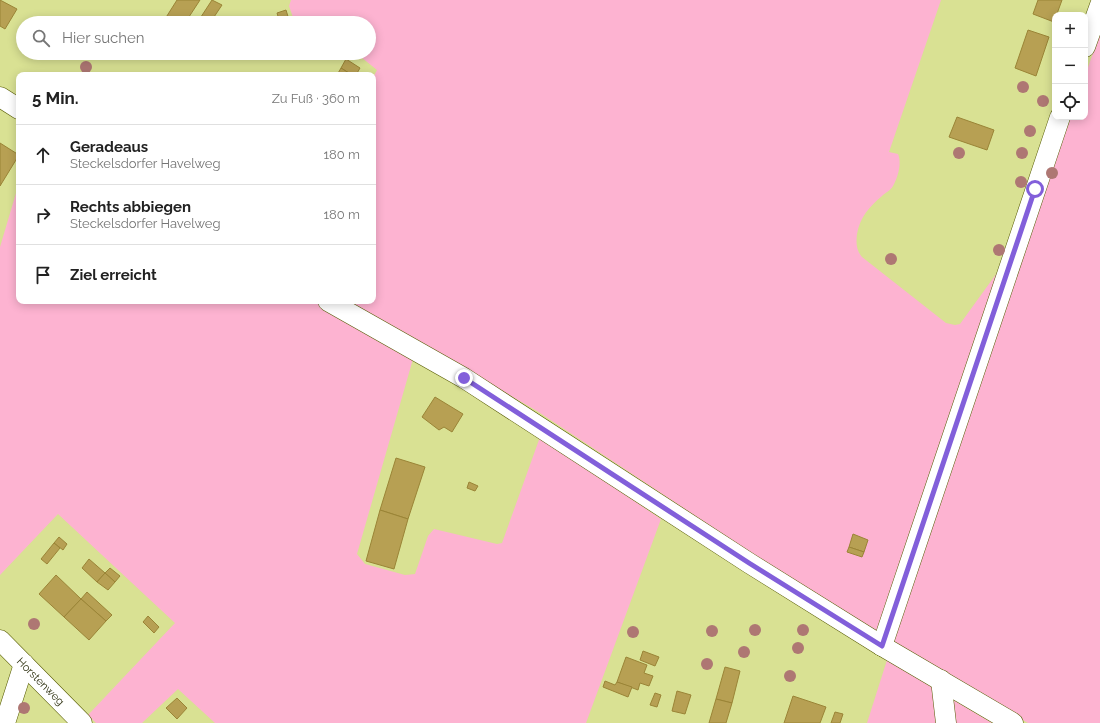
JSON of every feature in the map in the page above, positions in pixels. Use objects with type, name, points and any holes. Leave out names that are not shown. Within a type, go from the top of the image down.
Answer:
[{"type":"street","points":[[1088,39],[1100,5]]},
{"type":"street","points":[[0,97],[16,107]]},
{"type":"street","points":[[882,646],[1059,120]]},
{"type":"street","points":[[333,304],[464,378],[749,563],[882,646],[1013,723]]},
{"type":"street","name":"Horstenweg","points":[[0,640],[82,723]]},
{"type":"street","points":[[5,723],[24,664]]},
{"type":"street","points":[[940,680],[946,723]]},
{"type":"shaded area","points":[[291,0],[941,0],[889,152],[898,154],[899,170],[892,187],[873,204],[860,222],[857,234],[857,243],[862,257],[946,323],[955,325],[960,324],[1033,223],[1070,120],[1088,120],[1088,67],[1100,33],[1100,723],[1028,723],[866,629],[537,411],[352,304],[376,304],[377,70],[365,60],[376,60],[376,16],[293,16],[289,6]]},
{"type":"shaded area","points":[[16,193],[16,304],[319,304],[413,359],[357,554],[365,564],[405,575],[415,574],[428,536],[434,529],[497,544],[502,543],[540,437],[661,519],[586,723],[215,723],[178,689],[142,723],[96,723],[88,715],[175,623],[58,514],[0,575],[0,247]]},
{"type":"shaded area","points":[[887,660],[992,723],[867,723]]},
{"type":"building","points":[[0,0],[17,9],[5,29],[0,26]]},
{"type":"building","points":[[177,0],[200,0],[190,16],[167,16]]},
{"type":"building","points":[[212,0],[222,5],[215,16],[202,16]]},
{"type":"building","points":[[1038,0],[1062,0],[1058,12],[1052,12],[1052,21],[1033,14]]},
{"type":"building","points":[[286,10],[288,16],[278,16],[277,13]]},
{"type":"building","points":[[1028,30],[1049,37],[1036,76],[1015,68]]},
{"type":"building","points":[[345,60],[348,60],[360,68],[358,72],[347,72],[341,68]]},
{"type":"building","points":[[341,68],[347,72],[339,72]]},
{"type":"building","points":[[957,117],[994,130],[987,150],[949,137]]},
{"type":"building","points":[[0,143],[16,153],[16,160],[0,186]]},
{"type":"building","points":[[435,397],[463,414],[452,432],[444,427],[439,430],[422,417]]},
{"type":"building","points":[[396,458],[425,467],[408,519],[380,510]]},
{"type":"building","points":[[469,482],[478,486],[475,491],[467,488]]},
{"type":"building","points":[[380,510],[408,519],[394,569],[366,561]]},
{"type":"building","points":[[853,534],[868,540],[864,552],[849,547]]},
{"type":"building","points":[[59,537],[67,544],[63,550],[54,543]]},
{"type":"building","points":[[54,543],[60,548],[47,564],[41,559]]},
{"type":"building","points":[[849,547],[864,552],[862,557],[847,552]]},
{"type":"building","points":[[89,559],[105,573],[97,582],[82,568]]},
{"type":"building","points":[[110,568],[120,576],[115,582],[105,573]]},
{"type":"building","points":[[105,573],[115,582],[108,590],[97,582]]},
{"type":"building","points":[[56,575],[81,599],[64,617],[39,594]]},
{"type":"building","points":[[87,592],[112,615],[106,621],[81,599]]},
{"type":"building","points":[[81,599],[106,621],[89,640],[64,617]]},
{"type":"building","points":[[148,616],[159,627],[154,633],[143,622]]},
{"type":"building","points":[[643,651],[659,657],[655,666],[640,660]]},
{"type":"building","points":[[626,657],[647,665],[644,673],[653,676],[649,686],[640,683],[638,690],[617,682]]},
{"type":"building","points":[[725,667],[740,671],[732,703],[716,699]]},
{"type":"building","points":[[605,681],[615,685],[617,682],[632,687],[628,697],[603,687]]},
{"type":"building","points":[[677,691],[691,695],[685,714],[672,711]]},
{"type":"building","points":[[655,693],[661,695],[657,707],[650,705]]},
{"type":"building","points":[[793,696],[826,707],[820,723],[784,723]]},
{"type":"building","points":[[177,698],[187,708],[177,719],[166,708]]},
{"type":"building","points":[[716,699],[732,703],[726,723],[709,723]]},
{"type":"building","points":[[835,712],[843,714],[840,723],[831,723]]},
{"type":"route","points":[[464,378],[749,563],[882,646],[1035,189]]}]
